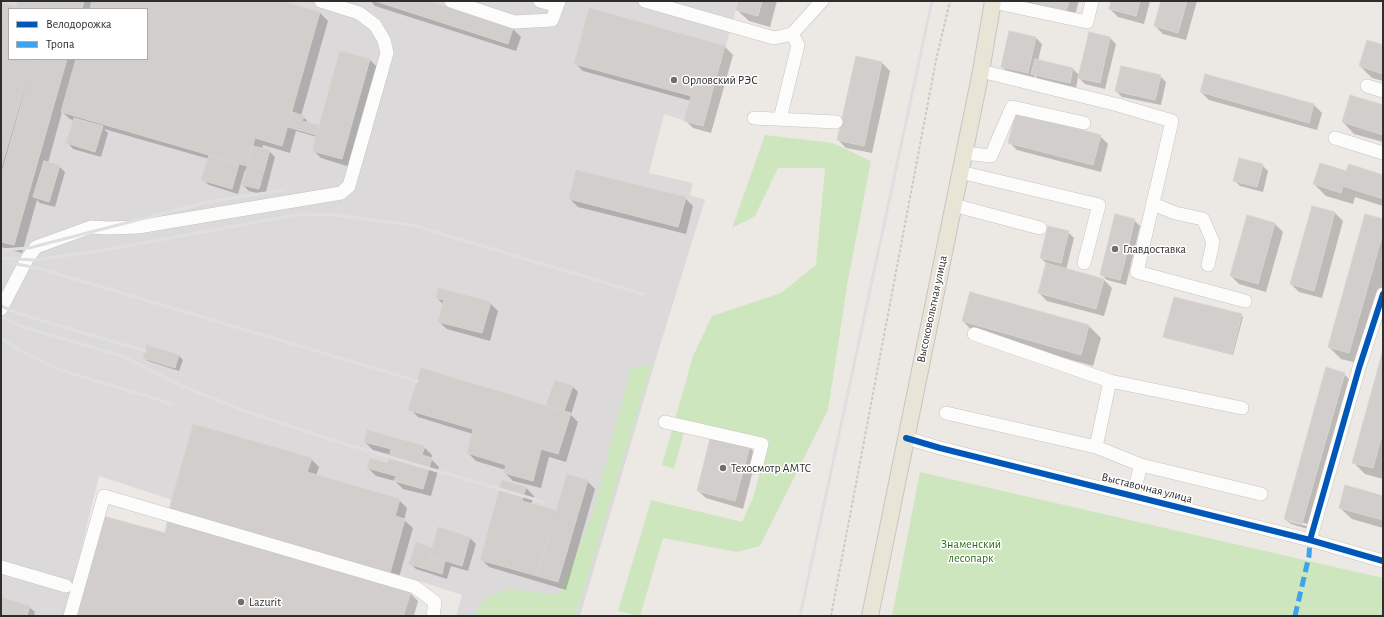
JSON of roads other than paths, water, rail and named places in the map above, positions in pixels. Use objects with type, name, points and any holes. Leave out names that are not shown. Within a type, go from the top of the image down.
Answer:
[{"type":"main road","name":"Высоковольтная улица","points":[[870,616],[981,71],[993,1]]},
{"type":"street","points":[[1,309],[27,259],[36,247],[91,227],[138,227],[341,193],[349,186],[387,53],[384,40],[378,30],[358,12],[322,1]]},
{"type":"street","points":[[452,1],[514,22],[552,20],[558,4],[540,1]]},
{"type":"street","points":[[644,1],[774,38],[792,34],[822,1]]},
{"type":"street","points":[[993,1],[1087,22],[1092,1]]},
{"type":"street","points":[[780,119],[798,45],[792,34]]},
{"type":"street","points":[[981,71],[1172,120],[1137,272],[1245,301]]},
{"type":"street","points":[[1368,86],[1383,90]]},
{"type":"street","points":[[964,153],[991,156],[1012,108],[1084,123]]},
{"type":"street","points":[[754,118],[836,122]]},
{"type":"street","points":[[1334,138],[1383,153]]},
{"type":"street","points":[[960,172],[1099,205],[1084,263]]},
{"type":"street","points":[[1153,204],[1175,213],[1204,219],[1213,242],[1208,265]]},
{"type":"street","points":[[953,205],[1040,228]]},
{"type":"street","points":[[1310,540],[1358,368],[1383,294]]},
{"type":"street","points":[[974,334],[1110,381],[1242,408]]},
{"type":"street","points":[[1096,447],[1110,381]]},
{"type":"street","points":[[946,413],[1096,447],[1141,465],[1260,494]]},
{"type":"street","points":[[665,422],[762,444],[756,468]]},
{"type":"street","name":"Выставочная улица","points":[[906,438],[940,448],[1310,540],[1383,561]]},
{"type":"street","points":[[1133,495],[1141,465]]},
{"type":"street","points":[[70,616],[104,496],[414,587],[435,602],[433,616]]},
{"type":"street","points":[[1,567],[66,586]]},
{"type":"railway","points":[[800,616],[932,1]]},
{"type":"railway","points":[[1,250],[29,248],[207,202],[285,190]]},
{"type":"railway","points":[[1,258],[35,260],[110,249],[301,214],[335,215],[412,225],[643,294]]},
{"type":"railway","points":[[11,263],[38,268],[417,381]]},
{"type":"railway","points":[[1,306],[20,314],[145,351]]},
{"type":"railway","points":[[1,317],[23,327],[125,357],[182,386],[245,411],[345,444],[544,502]]},
{"type":"railway","points":[[1,338],[19,350],[60,370],[173,404]]},
{"type":"place","name":"Орловский РЭС","points":[[674,80]]},
{"type":"place","name":"Главдоставка","points":[[1115,249]]},
{"type":"place","name":"Техосмотр АМТС","points":[[723,468]]},
{"type":"place","name":"Lazurit","points":[[241,602]]},
{"type":"park label","name":"Знаменский лесопарк","points":[[971,551]]}]
